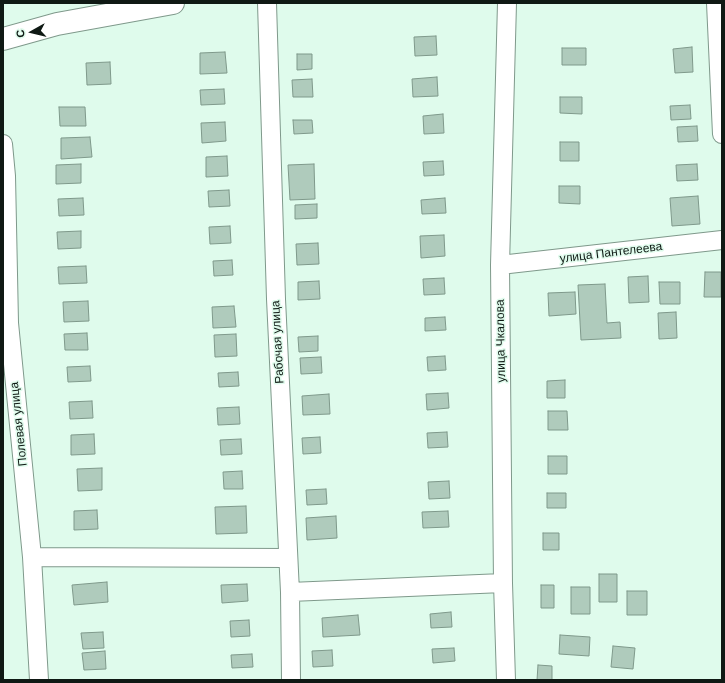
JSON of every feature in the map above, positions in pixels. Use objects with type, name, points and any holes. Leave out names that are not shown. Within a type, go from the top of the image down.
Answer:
[{"type":"main road","points":[[3,39],[57,24],[173,3]]},
{"type":"street","name":"Рабочая улица","points":[[267,3],[276,299],[287,558],[290,592],[291,680]]},
{"type":"street","name":"улица Чкалова","points":[[506,680],[503,583],[500,265],[507,3]]},
{"type":"street","points":[[716,3],[722,134]]},
{"type":"street","name":"Полевая улица","points":[[3,144],[6,176],[9,323],[32,557],[39,680]]},
{"type":"street","name":"улица Пантелеева","points":[[500,265],[722,240]]},
{"type":"street","points":[[32,557],[287,558]]},
{"type":"street","points":[[290,592],[503,583]]},
{"type":"building","points":[[436,36],[437,55],[415,56],[414,37]]},
{"type":"building","points":[[692,47],[693,72],[675,73],[673,49]]},
{"type":"building","points":[[562,48],[586,48],[586,65],[562,65]]},
{"type":"building","points":[[225,52],[227,73],[200,74],[200,53]]},
{"type":"building","points":[[297,54],[312,54],[312,69],[297,70]]},
{"type":"building","points":[[110,62],[111,84],[87,85],[86,63]]},
{"type":"building","points":[[437,77],[438,96],[413,97],[412,79]]},
{"type":"building","points":[[312,79],[313,97],[293,97],[292,80]]},
{"type":"building","points":[[224,89],[225,104],[201,105],[200,90]]},
{"type":"building","points":[[560,97],[582,97],[582,114],[560,113]]},
{"type":"building","points":[[690,105],[691,119],[671,120],[670,106]]},
{"type":"building","points":[[59,107],[85,107],[86,126],[60,126]]},
{"type":"building","points":[[443,114],[444,133],[424,134],[423,116]]},
{"type":"building","points":[[293,120],[312,120],[313,133],[294,134]]},
{"type":"building","points":[[225,122],[226,141],[202,143],[201,123]]},
{"type":"building","points":[[697,126],[698,141],[678,142],[677,127]]},
{"type":"building","points":[[90,137],[92,157],[61,159],[61,138]]},
{"type":"building","points":[[560,142],[579,142],[579,161],[560,161]]},
{"type":"building","points":[[227,156],[228,176],[206,177],[206,157]]},
{"type":"building","points":[[443,161],[444,175],[424,176],[423,162]]},
{"type":"building","points":[[81,164],[81,183],[56,184],[56,165]]},
{"type":"building","points":[[314,164],[315,199],[290,200],[288,165]]},
{"type":"building","points":[[697,164],[698,180],[677,181],[676,165]]},
{"type":"building","points":[[559,186],[580,186],[580,204],[559,203]]},
{"type":"building","points":[[229,190],[230,206],[209,207],[208,191]]},
{"type":"building","points":[[698,196],[700,224],[672,226],[670,198]]},
{"type":"building","points":[[83,198],[84,215],[59,216],[58,199]]},
{"type":"building","points":[[445,198],[446,213],[422,214],[421,200]]},
{"type":"building","points":[[317,204],[317,218],[295,219],[295,205]]},
{"type":"building","points":[[230,226],[231,243],[210,244],[209,227]]},
{"type":"building","points":[[81,231],[81,248],[58,249],[57,232]]},
{"type":"building","points":[[444,235],[445,256],[421,258],[420,236]]},
{"type":"building","points":[[318,243],[319,264],[297,265],[296,244]]},
{"type":"building","points":[[232,260],[233,275],[214,276],[213,261]]},
{"type":"building","points":[[86,266],[87,283],[59,284],[58,267]]},
{"type":"building","points":[[705,272],[721,272],[721,297],[704,297]]},
{"type":"building","points":[[648,276],[649,302],[629,303],[628,277]]},
{"type":"building","points":[[444,278],[445,294],[424,295],[423,279]]},
{"type":"building","points":[[319,281],[320,299],[298,300],[298,282]]},
{"type":"building","points":[[659,282],[680,282],[680,304],[660,304]]},
{"type":"building","points":[[605,284],[607,323],[620,322],[621,338],[581,340],[578,285]]},
{"type":"building","points":[[575,292],[576,314],[549,316],[548,293]]},
{"type":"building","points":[[88,301],[89,321],[64,322],[63,302]]},
{"type":"building","points":[[234,306],[236,327],[213,328],[212,307]]},
{"type":"building","points":[[676,312],[677,338],[659,339],[658,313]]},
{"type":"building","points":[[445,317],[446,330],[425,331],[425,318]]},
{"type":"building","points":[[87,333],[88,350],[65,350],[64,334]]},
{"type":"building","points":[[236,334],[237,356],[215,357],[214,335]]},
{"type":"building","points":[[318,336],[318,351],[299,352],[298,337]]},
{"type":"building","points":[[445,356],[446,370],[428,371],[427,357]]},
{"type":"building","points":[[321,357],[322,373],[301,374],[300,358]]},
{"type":"building","points":[[90,366],[91,381],[68,382],[67,367]]},
{"type":"building","points":[[238,372],[239,386],[219,387],[218,373]]},
{"type":"building","points":[[565,380],[565,398],[547,398],[547,381]]},
{"type":"building","points":[[448,393],[449,408],[427,410],[426,394]]},
{"type":"building","points":[[329,394],[330,414],[303,415],[302,396]]},
{"type":"building","points":[[92,401],[93,418],[70,419],[69,402]]},
{"type":"building","points":[[239,407],[240,424],[218,425],[217,408]]},
{"type":"building","points":[[548,411],[567,411],[568,430],[548,430]]},
{"type":"building","points":[[447,432],[448,447],[428,448],[427,433]]},
{"type":"building","points":[[94,434],[95,454],[71,455],[71,435]]},
{"type":"building","points":[[320,437],[321,453],[303,454],[302,438]]},
{"type":"building","points":[[241,439],[242,454],[221,455],[220,440]]},
{"type":"building","points":[[548,456],[567,456],[567,474],[548,474]]},
{"type":"building","points":[[102,468],[102,490],[78,491],[77,469]]},
{"type":"building","points":[[242,471],[243,489],[224,489],[223,472]]},
{"type":"building","points":[[449,481],[450,498],[429,499],[428,482]]},
{"type":"building","points":[[326,489],[327,504],[307,505],[306,490]]},
{"type":"building","points":[[547,493],[566,493],[566,508],[547,508]]},
{"type":"building","points":[[246,506],[247,533],[216,534],[215,507]]},
{"type":"building","points":[[97,510],[98,529],[74,530],[74,511]]},
{"type":"building","points":[[448,511],[449,527],[423,528],[422,512]]},
{"type":"building","points":[[336,516],[337,538],[307,540],[306,518]]},
{"type":"building","points":[[543,533],[559,533],[559,550],[543,550]]},
{"type":"building","points":[[599,574],[617,574],[617,602],[599,602]]},
{"type":"building","points":[[107,582],[108,602],[74,605],[72,585]]},
{"type":"building","points":[[247,584],[248,601],[222,603],[221,585]]},
{"type":"building","points":[[541,585],[554,585],[554,608],[541,608]]},
{"type":"building","points":[[571,587],[590,587],[590,614],[571,614]]},
{"type":"building","points":[[627,591],[647,591],[647,615],[627,615]]},
{"type":"building","points":[[451,612],[452,627],[431,628],[430,614]]},
{"type":"building","points":[[358,615],[360,635],[323,637],[322,618]]},
{"type":"building","points":[[249,620],[250,636],[231,637],[230,621]]},
{"type":"building","points":[[103,632],[104,648],[83,649],[81,633]]},
{"type":"building","points":[[560,635],[590,637],[589,656],[559,654]]},
{"type":"building","points":[[613,646],[635,648],[633,669],[611,667]]},
{"type":"building","points":[[454,648],[455,661],[433,663],[432,649]]},
{"type":"building","points":[[332,650],[333,666],[313,667],[312,651]]},
{"type":"building","points":[[105,651],[106,669],[84,670],[82,653]]},
{"type":"building","points":[[252,654],[253,667],[232,668],[231,655]]},
{"type":"building","points":[[538,665],[552,666],[552,680],[537,680]]}]
